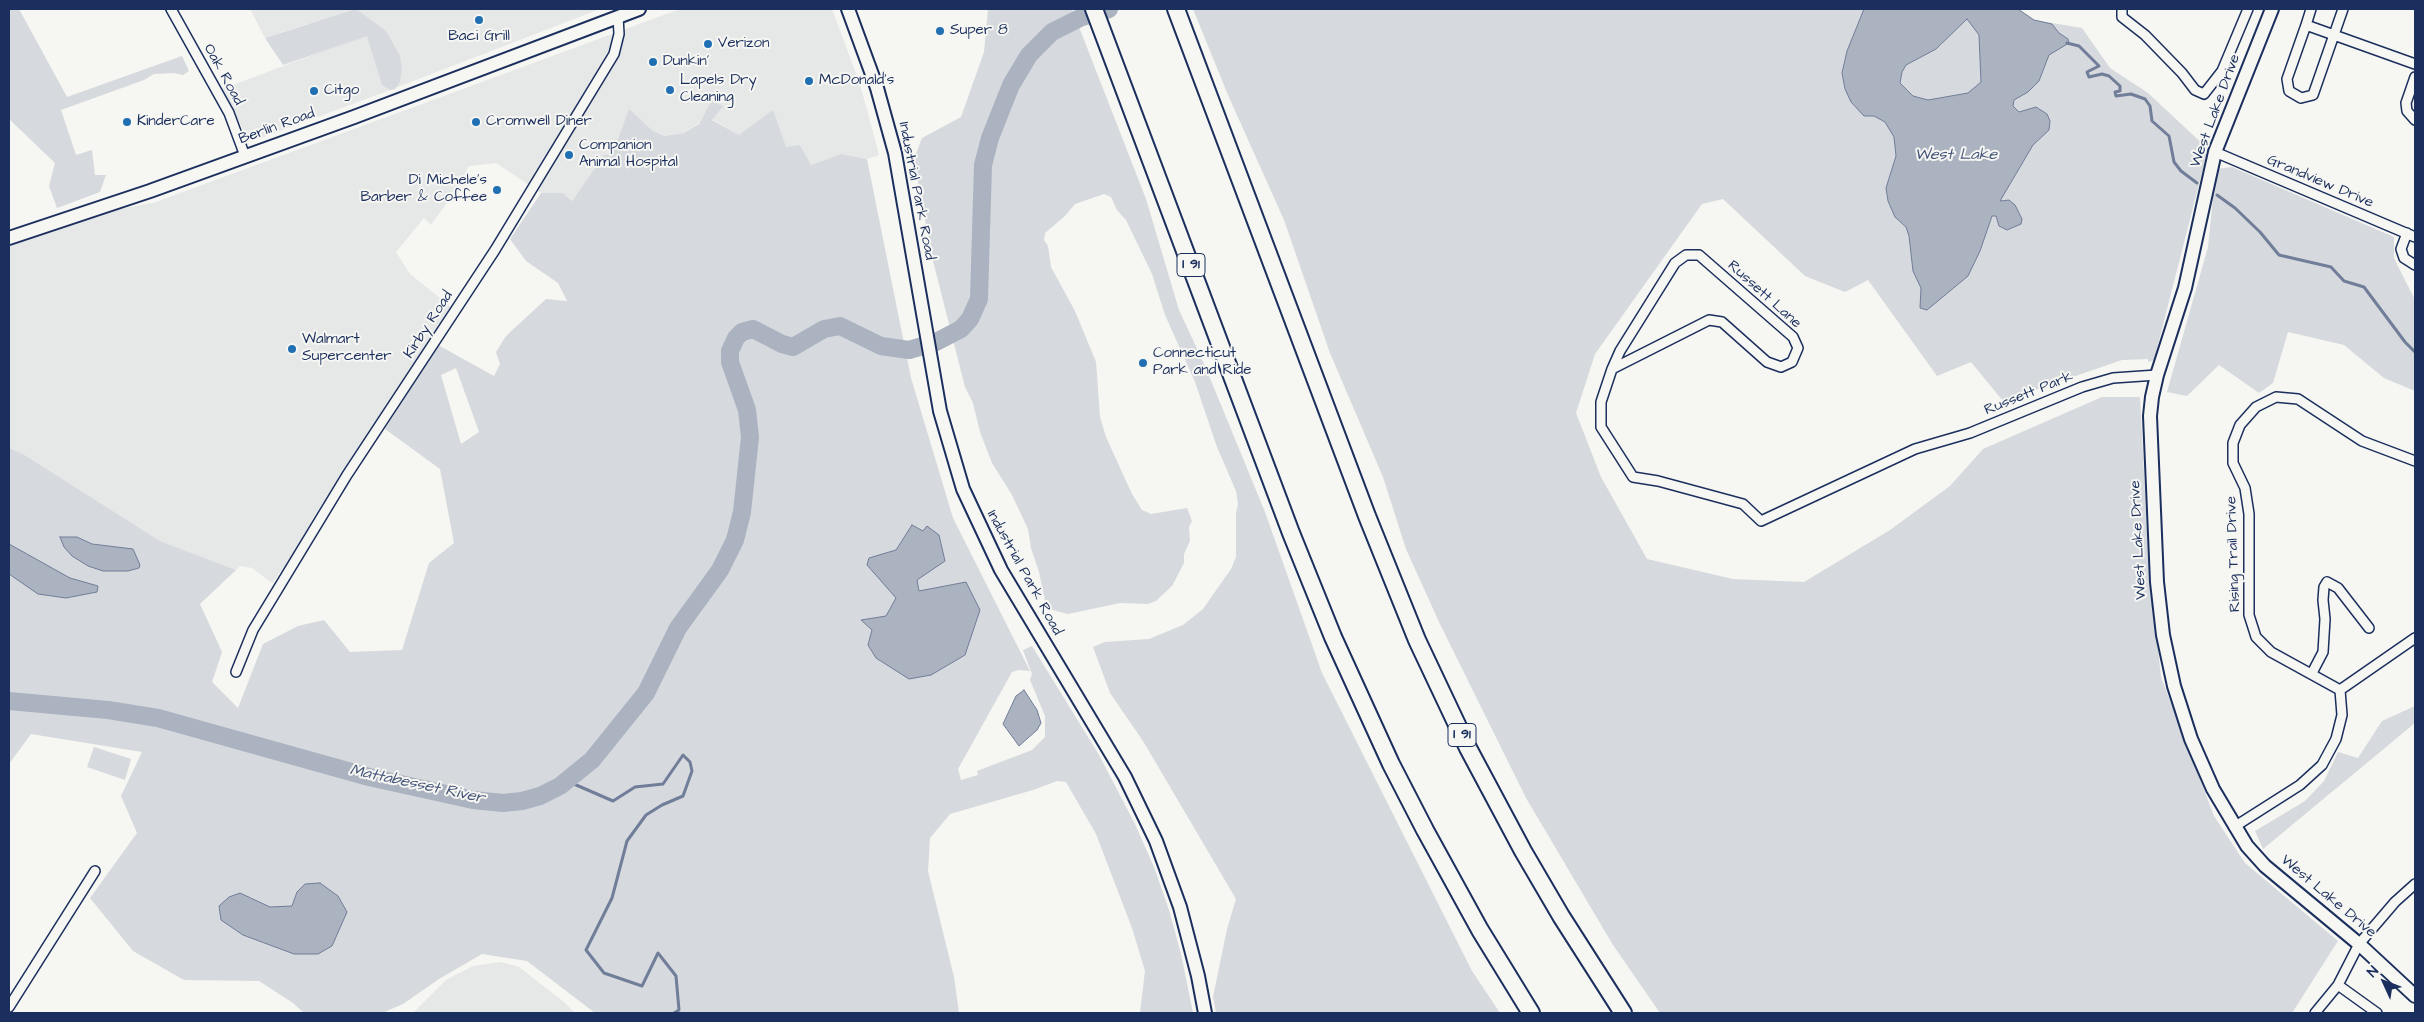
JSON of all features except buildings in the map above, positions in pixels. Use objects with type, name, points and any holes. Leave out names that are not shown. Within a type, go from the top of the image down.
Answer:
[{"type":"highway","name":"I 91","points":[[1094,9],[1288,524],[1333,637],[1383,746],[1425,830],[1480,930],[1532,1013]]},
{"type":"highway","name":"I 91","points":[[1176,9],[1367,516],[1417,640],[1468,748],[1523,852],[1569,931],[1623,1013]]},
{"type":"street","name":"Oak Road","points":[[171,9],[229,113],[245,156]]},
{"type":"street","name":"Berlin Road","points":[[9,238],[391,103],[639,9]]},
{"type":"street","name":"Industrial Park Road","points":[[848,9],[877,88],[894,153],[933,375],[944,429],[956,470],[980,529],[1008,583],[1125,777],[1156,841],[1180,907],[1198,976],[1205,1013]]},
{"type":"street","points":[[2122,9],[2122,16],[2145,35],[2182,73],[2194,90],[2204,94],[2222,71],[2248,9]]},
{"type":"street","name":"West Lake Drive","points":[[2272,9],[2215,152],[2206,183],[2185,288],[2157,374],[2150,416],[2157,582],[2163,635],[2174,686],[2191,739],[2213,789],[2247,846],[2265,866],[2360,944],[2415,996]]},
{"type":"street","points":[[2312,9],[2287,79],[2290,91],[2301,98],[2313,95],[2343,9]]},
{"type":"street","name":"Kirby Road","points":[[236,672],[253,630],[347,475],[498,245],[614,54],[619,34],[618,16]]},
{"type":"street","points":[[2306,25],[2415,64]]},
{"type":"street","points":[[2415,77],[2406,103],[2407,111],[2415,120]]},
{"type":"street","name":"Grandview Drive","points":[[2215,152],[2411,235]]},
{"type":"street","points":[[2411,235],[2401,249],[2404,258],[2415,265]]},
{"type":"street","name":"Russett Lane","points":[[1612,369],[1709,320],[1722,322],[1767,362],[1781,367],[1792,362],[1798,348],[1792,337],[1699,255],[1686,255],[1675,263],[1620,351],[1612,369],[1601,402],[1601,427],[1633,477],[1658,481],[1743,504],[1761,521],[1915,449]]},
{"type":"street","name":"Russett Park","points":[[1915,449],[1970,433],[2082,387],[2113,378],[2157,374]]},
{"type":"street","name":"Rising Trail Drive","points":[[2340,690],[2266,647],[2256,637],[2249,615],[2249,514],[2245,488],[2233,462],[2233,444],[2240,425],[2256,407],[2276,397],[2298,399],[2362,441],[2415,461]]},
{"type":"street","points":[[2312,673],[2323,652],[2325,619],[2323,600],[2324,588],[2327,582],[2338,588],[2369,628]]},
{"type":"street","points":[[2234,827],[2300,785],[2322,765],[2336,739],[2342,716],[2340,690],[2415,638]]},
{"type":"street","points":[[9,1007],[95,871]]},
{"type":"street","points":[[2316,1013],[2338,985],[2360,944],[2395,902],[2415,884]]},
{"type":"street","points":[[2338,985],[2378,1013]]},
{"type":"shaded area","points":[[9,9],[19,9],[67,97],[182,56],[189,71],[183,75],[174,73],[154,74],[144,80],[61,110],[76,155],[92,150],[95,175],[106,175],[100,192],[57,208],[49,186],[55,163],[9,119]]},
{"type":"shaded area","points":[[250,9],[600,9],[261,138],[250,139],[246,135],[222,89],[361,37],[307,24],[265,38]]},
{"type":"shaded area","points":[[356,9],[386,31],[400,56],[402,69],[400,82],[395,89],[390,90],[382,85],[367,36],[283,65],[265,38]]},
{"type":"shaded area","points":[[680,9],[832,9],[860,84],[879,155],[867,159],[841,154],[811,165],[800,145],[786,148],[739,135],[712,119],[711,101],[699,123],[684,133],[663,136],[653,131],[629,110],[612,155],[604,155],[572,201],[563,193],[541,193],[496,163],[469,166],[456,190],[431,225],[424,218],[396,252],[410,274],[451,307],[313,518],[291,559],[272,583],[252,568],[240,566],[236,570],[160,541],[23,454],[9,448],[9,246],[114,210],[153,203]]},
{"type":"shaded area","points":[[988,9],[1072,9],[1146,199],[1179,310],[1205,366],[1265,512],[1322,673],[1472,971],[1500,1013],[1216,1013],[1213,997],[1227,929],[1236,899],[1143,741],[1110,693],[1093,647],[1105,642],[1149,639],[1183,625],[1203,609],[1231,569],[1236,557],[1236,513],[1238,504],[1236,491],[1217,447],[1195,382],[1165,315],[1152,274],[1126,220],[1117,210],[1111,197],[1104,194],[1075,204],[1065,216],[1045,233],[1044,240],[1048,246],[1051,267],[1075,311],[1096,362],[1100,417],[1106,437],[1132,494],[1142,510],[1151,514],[1187,508],[1192,521],[1189,527],[1190,541],[1184,554],[1184,563],[1172,586],[1156,601],[1148,604],[1120,603],[1068,614],[1049,609],[1046,605],[1028,529],[1012,495],[992,463],[980,432],[973,403],[965,387],[931,253],[914,159],[922,138],[961,117],[984,52]]},
{"type":"shaded area","points":[[1193,9],[2018,9],[2034,20],[2082,28],[2110,68],[2148,93],[2208,149],[2154,360],[2148,362],[2148,359],[2122,360],[2003,401],[1971,362],[1937,376],[1868,280],[1845,292],[1805,276],[1723,199],[1702,204],[1595,354],[1576,413],[1601,477],[1647,559],[1733,579],[1804,582],[1890,530],[1950,486],[1983,449],[2102,397],[2140,397],[2149,568],[2161,677],[2214,816],[2245,863],[2338,941],[2292,1013],[1660,1013],[1613,945],[1526,798],[1439,622],[1406,549],[1383,477],[1330,353],[1284,220],[1228,95]]},
{"type":"shaded area","points":[[711,101],[723,106],[712,120],[739,135],[773,110],[786,147],[800,145],[811,165],[841,154],[867,159],[911,378],[953,518],[1030,671],[1018,670],[1012,672],[958,769],[961,780],[978,775],[977,771],[1032,750],[1045,737],[1045,716],[1030,680],[1032,674],[1023,650],[1032,646],[1099,755],[1134,822],[1154,867],[1169,910],[1181,954],[1193,1013],[1140,1013],[1145,971],[1132,928],[1096,834],[1066,782],[1057,781],[1033,790],[950,814],[930,838],[928,871],[954,977],[959,1013],[595,1013],[527,961],[482,954],[439,979],[403,1004],[382,1013],[304,1013],[293,1003],[259,981],[184,980],[133,951],[90,898],[137,833],[121,796],[142,752],[31,734],[9,764],[9,448],[23,454],[160,541],[236,570],[200,604],[222,652],[212,682],[238,708],[263,644],[298,626],[324,620],[350,652],[402,650],[429,563],[454,543],[440,469],[385,429],[438,345],[494,376],[500,364],[496,352],[506,336],[546,299],[567,301],[558,283],[526,261],[510,239],[541,193],[563,193],[572,201],[604,155],[612,155],[629,109],[653,131],[664,136],[684,133],[699,124]],"holes":[[[456,368],[479,432],[461,444],[441,375]]]},
{"type":"shaded area","points":[[2232,167],[2394,237],[2394,258],[2415,300],[2415,391],[2384,378],[2344,345],[2288,332],[2273,383],[2259,393],[2219,365],[2187,396],[2167,392],[2208,247],[2216,169]]},
{"type":"shaded area","points":[[2415,706],[2415,723],[2263,849],[2255,831],[2305,801],[2324,781],[2338,752],[2358,758],[2382,721]]},
{"type":"shaded area","points":[[94,747],[131,759],[125,780],[87,767]]},
{"type":"shaded area","points":[[500,962],[519,967],[564,1002],[575,1013],[413,1013],[446,980],[473,966]]},
{"type":"water","name":"West Lake","points":[[1864,9],[2018,9],[2034,20],[2052,24],[2059,33],[2068,39],[2069,43],[2049,55],[2039,81],[2028,92],[2014,100],[2013,106],[2019,112],[2036,107],[2047,114],[2050,121],[2049,130],[2033,145],[2000,201],[2009,200],[2015,205],[2022,219],[2021,224],[2007,230],[1999,226],[1996,216],[1992,216],[1980,251],[1968,276],[1927,310],[1920,308],[1921,288],[1913,271],[1909,236],[1906,227],[1895,217],[1888,201],[1886,188],[1896,156],[1894,137],[1885,122],[1874,116],[1864,116],[1851,102],[1845,89],[1842,73],[1847,51]],"holes":[[[1967,19],[1979,35],[1981,82],[1968,93],[1928,100],[1913,96],[1900,83],[1902,72],[1906,65],[1936,49]]]},
{"type":"water","points":[[912,525],[923,531],[927,526],[939,535],[945,561],[917,580],[919,591],[966,582],[980,610],[965,655],[931,675],[909,679],[876,658],[868,645],[872,630],[861,620],[886,616],[896,598],[867,565],[869,558],[896,550]]},
{"type":"water","points":[[60,537],[77,537],[92,544],[133,549],[140,565],[139,568],[128,571],[103,571],[88,566],[72,556],[64,547]]},
{"type":"water","points":[[9,544],[70,578],[98,586],[97,592],[66,598],[38,594],[9,574]]},
{"type":"water","points":[[1024,690],[1037,710],[1041,723],[1037,730],[1019,746],[1003,724],[1016,696]]},
{"type":"water","points":[[320,883],[338,896],[347,912],[332,946],[318,954],[294,954],[243,935],[221,920],[219,906],[229,897],[240,893],[270,907],[292,906],[297,892],[305,884]]},
{"type":"waterway","name":"Mattabesset River","points":[[9,701],[108,710],[158,718],[369,777],[473,800],[503,803],[522,801],[540,796],[560,786],[592,760],[646,693],[678,628],[720,570],[735,540],[742,512],[750,437],[747,410],[730,362],[730,351],[736,338],[742,332],[753,329],[782,344],[793,347],[824,329],[840,326],[881,346],[909,350],[936,342],[961,329],[970,319],[979,299],[983,165],[990,138],[1011,85],[1029,55],[1052,32],[1082,17],[1109,9]]},
{"type":"waterway","points":[[2067,43],[2079,46],[2099,66],[2087,72],[2089,77],[2102,74],[2109,76],[2120,86],[2120,91],[2115,92],[2116,96],[2131,94],[2145,99],[2150,106],[2152,121],[2169,136],[2174,162],[2181,171],[2197,183]]},
{"type":"waterway","points":[[2217,195],[2235,208],[2260,232],[2279,255],[2331,267],[2344,281],[2364,287],[2405,342],[2415,352]]},
{"type":"waterway","points":[[567,781],[613,801],[635,787],[663,784],[683,755],[690,762],[692,771],[683,796],[662,805],[646,815],[627,841],[612,898],[586,950],[604,973],[642,986],[658,953],[676,976],[679,1010],[674,1013]]},
{"type":"place","name":"Baci Grill","points":[[479,20]]},
{"type":"place","name":"Super 8","points":[[940,31]]},
{"type":"place","name":"Verizon","points":[[708,44]]},
{"type":"place","name":"Dunkin'","points":[[653,62]]},
{"type":"place","name":"McDonald's","points":[[809,81]]},
{"type":"place","name":"Lapels Dry Cleaning","points":[[670,90]]},
{"type":"place","name":"Citgo","points":[[314,91]]},
{"type":"place","name":"KinderCare","points":[[127,122]]},
{"type":"place","name":"Cromwell Diner","points":[[476,122]]},
{"type":"place","name":"Companion Animal Hospital","points":[[569,155]]},
{"type":"place","name":"Di Michele's Barber & Coffee","points":[[497,190]]},
{"type":"place","name":"Walmart Supercenter","points":[[292,349]]},
{"type":"place","name":"Connecticut Park and Ride","points":[[1143,363]]}]
